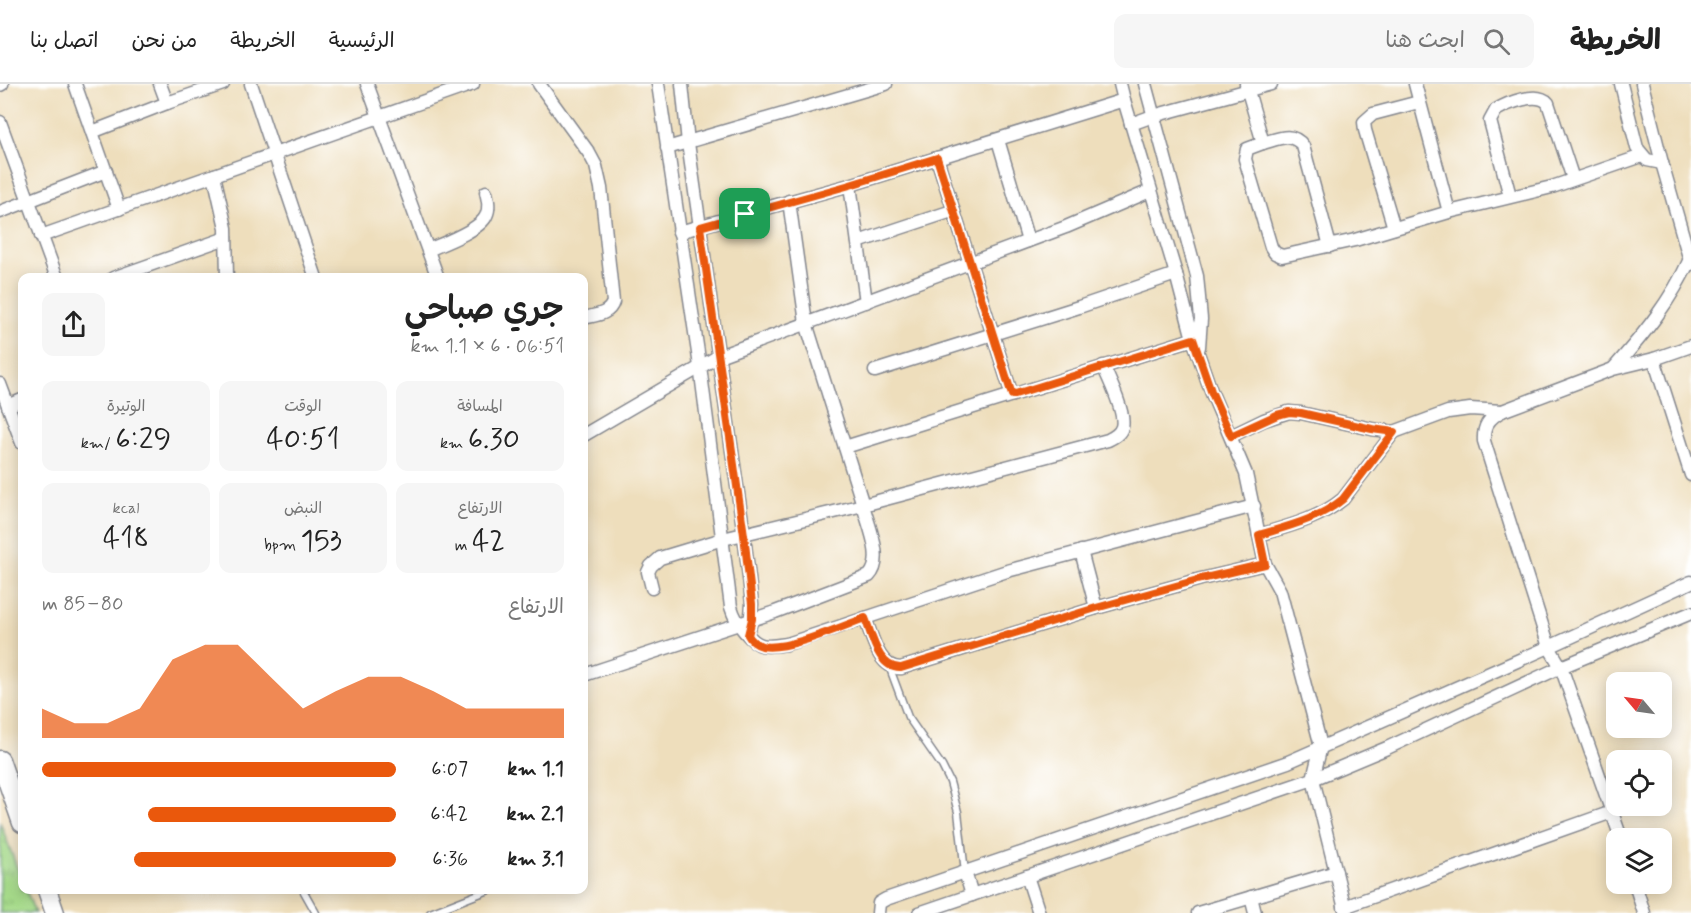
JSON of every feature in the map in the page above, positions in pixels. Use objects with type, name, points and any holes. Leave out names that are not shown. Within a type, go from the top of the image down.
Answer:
[{"type":"main road","points":[[0,760],[18,812]]},
{"type":"main road","points":[[48,894],[55,913]]},
{"type":"street","points":[[75,84],[119,209]]},
{"type":"street","points":[[160,84],[167,102]]},
{"type":"street","points":[[92,132],[167,102],[223,84]]},
{"type":"street","points":[[251,84],[314,273]]},
{"type":"street","points":[[367,84],[436,273]]},
{"type":"street","points":[[41,236],[473,84]]},
{"type":"street","points":[[539,84],[589,153],[600,177],[613,302],[610,310],[588,317]]},
{"type":"street","points":[[658,84],[700,366],[731,607],[737,623],[751,640],[761,646],[781,645],[818,635],[1007,571],[1254,506]]},
{"type":"street","points":[[682,84],[688,143],[744,535],[752,619],[748,635]]},
{"type":"street","points":[[667,148],[856,88],[886,84]]},
{"type":"street","points":[[1120,84],[1193,339],[1211,391],[1246,474],[1265,564],[1280,591],[1321,746],[1313,779],[1345,910],[1606,814]]},
{"type":"street","points":[[1144,84],[1197,276],[1200,319],[1199,355]]},
{"type":"street","points":[[1131,124],[1247,87],[1271,84]]},
{"type":"street","points":[[1415,84],[1449,212]]},
{"type":"street","points":[[1621,84],[1637,148],[1647,160],[1662,163]]},
{"type":"street","points":[[1613,369],[1662,311],[1690,262],[1642,84]]},
{"type":"street","points":[[1247,87],[1263,143]]},
{"type":"street","points":[[1510,196],[1490,121],[1496,110],[1516,102],[1538,97],[1548,103],[1573,179]]},
{"type":"street","points":[[679,232],[850,185],[1124,100]]},
{"type":"street","points":[[1394,228],[1364,122],[1373,114],[1419,102]]},
{"type":"street","points":[[0,122],[55,273]]},
{"type":"street","points":[[1330,246],[1303,146],[1296,138],[1289,136],[1247,149],[1245,155],[1273,250],[1282,256],[1330,246],[1449,212],[1552,187],[1642,156]]},
{"type":"street","points":[[998,140],[1028,241]]},
{"type":"street","points":[[937,158],[1012,395]]},
{"type":"street","points":[[0,212],[106,171]]},
{"type":"street","points":[[214,176],[225,217],[227,273]]},
{"type":"street","points":[[850,185],[866,302]]},
{"type":"street","points":[[588,433],[719,356],[1028,241],[1150,191]]},
{"type":"street","points":[[428,250],[481,224],[489,204],[486,192]]},
{"type":"street","points":[[588,674],[672,647],[861,580],[873,571],[877,560],[876,553],[806,323],[789,201]]},
{"type":"street","points":[[858,242],[952,211]]},
{"type":"street","points":[[127,273],[226,238]]},
{"type":"street","points":[[875,371],[1176,274]]},
{"type":"street","points":[[845,447],[1193,339]]},
{"type":"street","points":[[1606,795],[1561,668],[1549,647],[1484,441],[1484,434],[1488,422],[1503,411],[1613,369],[1654,359],[1691,346]]},
{"type":"street","points":[[1654,359],[1691,475]]},
{"type":"street","points":[[652,588],[648,572],[660,558],[723,539],[863,505],[1108,440],[1116,436],[1122,427],[1122,414],[1103,366]]},
{"type":"street","points":[[0,384],[18,432]]},
{"type":"street","points":[[8,406],[18,402]]},
{"type":"street","points":[[1231,436],[1277,415],[1289,412],[1394,432],[1448,412],[1503,411]]},
{"type":"street","points":[[1259,535],[1297,524],[1333,507],[1343,499],[1394,432]]},
{"type":"street","points":[[1081,551],[1096,608]]},
{"type":"street","points":[[865,618],[883,660],[890,666],[901,668],[1096,608],[1265,564]]},
{"type":"street","points":[[878,913],[878,905],[881,901],[1288,762],[1691,582]]},
{"type":"street","points":[[920,913],[1313,779],[1387,748],[1561,668],[1691,613]]},
{"type":"street","points":[[965,872],[972,895]]},
{"type":"street","points":[[1198,913],[1336,872]]},
{"type":"street","points":[[1027,876],[1039,913]]},
{"type":"street","points":[[1638,894],[1644,913]]},
{"type":"street","points":[[1251,897],[1256,913]]},
{"type":"lane","points":[[890,666],[908,717],[951,782],[958,812],[965,872]]},
{"type":"lane","points":[[305,894],[316,913]]},
{"type":"lane","points":[[430,913],[479,894]]},
{"type":"green space","points":[[0,822],[18,870],[18,894],[28,894],[35,913],[0,913]]},
{"type":"route","points":[[937,158],[1012,395],[1193,339],[1211,391],[1231,436],[1264,420],[1289,412],[1394,432],[1357,482],[1333,507],[1297,524],[1259,535],[1265,564],[1096,608],[901,668],[894,668],[885,663],[865,618],[787,644],[761,646],[751,640],[748,635],[752,619],[752,604],[744,535],[700,227],[745,214],[937,158]]}]
